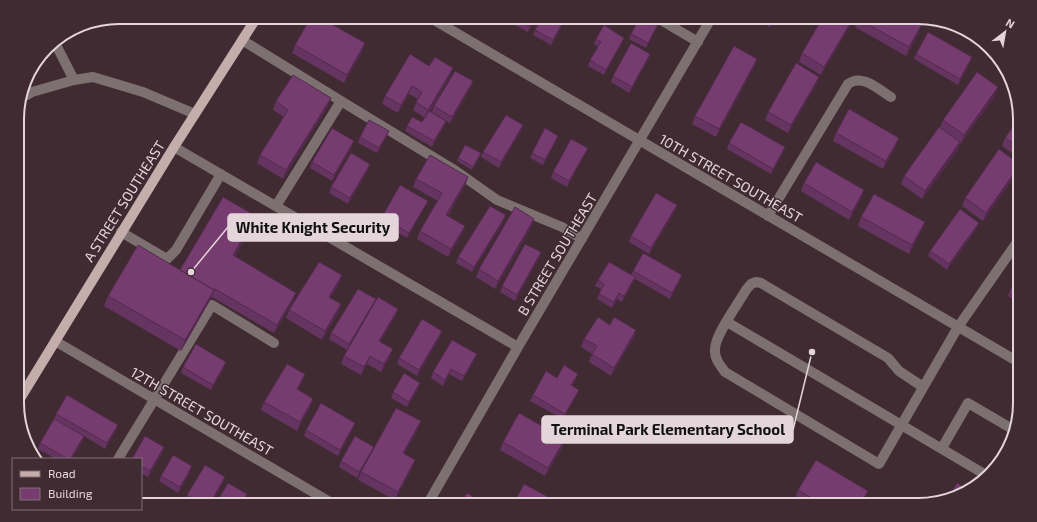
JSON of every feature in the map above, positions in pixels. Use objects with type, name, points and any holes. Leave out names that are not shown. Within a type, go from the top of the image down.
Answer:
[{"type":"main road","name":"A STREET SOUTHEAST","points":[[24,392],[121,232],[252,24]]},
{"type":"street","name":"10TH STREET SOUTHEAST","points":[[441,24],[1013,359]]},
{"type":"street","points":[[668,24],[698,42]]},
{"type":"street","name":"B STREET SOUTHEAST","points":[[431,498],[708,24]]},
{"type":"street","points":[[242,40],[456,171],[497,200],[562,227],[582,239]]},
{"type":"street","points":[[57,47],[74,80]]},
{"type":"street","points":[[27,95],[74,80],[93,78],[143,92],[195,114]]},
{"type":"street","points":[[768,216],[848,84],[854,80],[863,81],[891,97]]},
{"type":"street","points":[[276,206],[341,101]]},
{"type":"street","points":[[174,147],[518,347]]},
{"type":"street","points":[[121,232],[168,259],[176,250],[221,174]]},
{"type":"street","points":[[923,387],[899,371],[888,358],[756,282],[751,284],[746,290],[717,339],[715,349],[719,363],[725,372],[880,464],[958,327],[1013,248]]},
{"type":"street","points":[[119,458],[212,305],[274,342]]},
{"type":"street","points":[[727,322],[982,473]]},
{"type":"street","name":"12TH STREET SOUTHEAST","points":[[55,341],[323,498]]},
{"type":"street","points":[[942,448],[968,403],[1010,427]]},
{"type":"building","points":[[307,24],[331,24],[365,43],[347,75],[295,45]]},
{"type":"building","points":[[538,24],[562,24],[553,40],[535,30]]},
{"type":"building","points":[[636,24],[658,24],[648,43],[631,34]]},
{"type":"building","points":[[819,24],[850,24],[824,67],[802,53]]},
{"type":"building","points":[[867,24],[922,24],[909,47]]},
{"type":"building","points":[[604,25],[624,38],[606,70],[590,60],[601,42],[596,39]]},
{"type":"building","points":[[928,32],[972,57],[960,79],[916,54]]},
{"type":"building","points":[[631,43],[650,54],[632,87],[613,76]]},
{"type":"building","points":[[734,46],[757,59],[719,129],[695,116]]},
{"type":"building","points":[[410,54],[429,66],[435,57],[453,68],[428,110],[416,102],[422,92],[412,86],[401,105],[385,96]]},
{"type":"building","points":[[796,63],[819,77],[791,125],[768,112]]},
{"type":"building","points":[[455,71],[473,81],[452,117],[434,106]]},
{"type":"building","points":[[977,72],[998,87],[964,135],[943,120]]},
{"type":"building","points":[[293,75],[331,98],[286,170],[260,155],[288,110],[276,101]]},
{"type":"building","points":[[849,109],[899,138],[886,161],[836,133]]},
{"type":"building","points":[[429,111],[446,121],[434,141],[407,126],[412,117],[422,122]]},
{"type":"building","points":[[506,115],[523,125],[501,162],[483,152]]},
{"type":"building","points":[[369,120],[389,131],[379,148],[360,137]]},
{"type":"building","points":[[741,122],[785,147],[773,169],[729,143]]},
{"type":"building","points":[[939,127],[960,142],[925,191],[904,176]]},
{"type":"building","points":[[1013,127],[1013,144],[1005,138]]},
{"type":"building","points":[[332,128],[354,141],[334,175],[312,162]]},
{"type":"building","points":[[545,128],[558,136],[545,160],[532,153]]},
{"type":"building","points":[[571,139],[588,148],[569,181],[553,172]]},
{"type":"building","points":[[465,145],[481,153],[473,167],[458,158]]},
{"type":"building","points":[[999,149],[1013,160],[1013,175],[986,213],[965,198]]},
{"type":"building","points":[[351,153],[370,164],[350,198],[331,187]]},
{"type":"building","points":[[430,155],[468,177],[446,215],[465,226],[451,249],[420,231],[442,193],[416,179]]},
{"type":"building","points":[[816,162],[864,190],[852,212],[804,183]]},
{"type":"building","points":[[400,185],[428,201],[409,233],[382,217]]},
{"type":"building","points":[[656,193],[677,205],[651,248],[631,236]]},
{"type":"building","points":[[874,194],[925,222],[912,245],[861,217]]},
{"type":"building","points":[[223,197],[256,216],[233,255],[296,293],[277,325],[215,289],[213,292],[214,290],[180,270]]},
{"type":"building","points":[[490,206],[506,215],[474,267],[458,257]]},
{"type":"building","points":[[515,207],[534,219],[498,281],[479,269]]},
{"type":"building","points":[[960,209],[979,223],[949,264],[930,251]]},
{"type":"building","points":[[525,244],[541,252],[517,295],[502,286]]},
{"type":"building","points":[[138,245],[214,290],[185,340],[108,296]]},
{"type":"building","points":[[643,253],[682,275],[672,293],[633,271]]},
{"type":"building","points":[[319,262],[342,275],[329,297],[341,304],[325,331],[289,310]]},
{"type":"building","points":[[609,262],[635,277],[624,296],[619,293],[614,302],[599,294],[604,284],[598,280]]},
{"type":"building","points":[[358,289],[376,299],[349,344],[331,333]]},
{"type":"building","points":[[378,297],[398,309],[379,341],[393,349],[384,364],[370,356],[364,367],[344,356]]},
{"type":"building","points":[[598,317],[610,325],[614,317],[636,330],[614,368],[592,354],[597,346],[584,339]]},
{"type":"building","points":[[422,319],[442,331],[419,370],[399,358]]},
{"type":"building","points":[[452,340],[477,354],[464,376],[451,369],[445,380],[433,372]]},
{"type":"building","points":[[196,344],[226,362],[213,385],[183,367]]},
{"type":"building","points":[[287,364],[305,374],[297,389],[313,399],[300,422],[264,402]]},
{"type":"building","points":[[564,365],[578,374],[571,385],[579,390],[565,414],[533,395],[546,371],[557,378]]},
{"type":"building","points":[[404,373],[420,383],[409,402],[393,392]]},
{"type":"building","points":[[67,395],[118,425],[107,443],[56,414]]},
{"type":"building","points":[[321,403],[355,423],[340,450],[306,430]]},
{"type":"building","points":[[396,408],[421,421],[403,453],[415,460],[398,492],[361,472]]},
{"type":"building","points":[[519,413],[565,439],[548,468],[503,442]]},
{"type":"building","points":[[54,419],[84,436],[71,458],[66,458],[40,443]]},
{"type":"building","points":[[145,436],[164,447],[150,471],[142,467],[142,458],[133,458]]},
{"type":"building","points":[[355,436],[374,447],[359,472],[341,461]]},
{"type":"building","points":[[173,455],[192,466],[180,487],[161,476]]},
{"type":"building","points":[[816,460],[868,491],[864,498],[811,498],[798,490]]},
{"type":"building","points":[[205,465],[225,477],[213,498],[192,498],[187,495]]},
{"type":"building","points":[[228,483],[247,494],[245,498],[219,498]]},
{"type":"building","points":[[957,483],[963,487],[960,488],[952,492]]},
{"type":"building","points":[[524,484],[550,498],[517,498]]},
{"type":"building","points":[[467,493],[475,498],[464,498]]},
{"type":"place","name":"White Knight Security","points":[[191,272]]},
{"type":"place","name":"Terminal Park Elementary School","points":[[812,352]]}]
